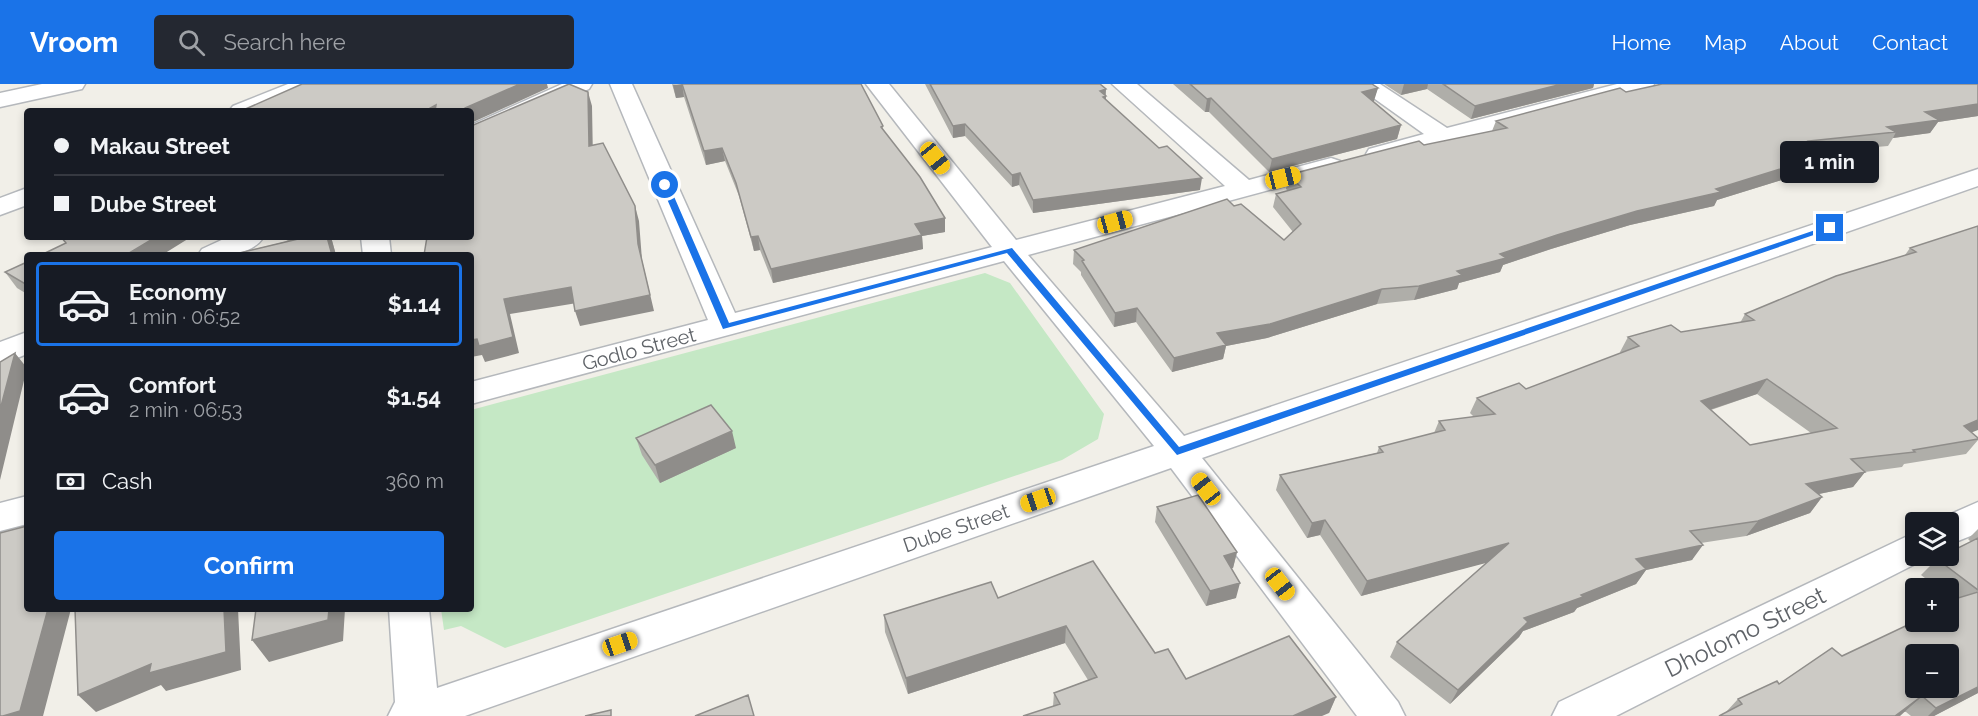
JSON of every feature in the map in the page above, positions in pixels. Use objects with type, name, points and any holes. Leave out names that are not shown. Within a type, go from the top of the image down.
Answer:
[{"type":"street","points":[[0,100],[74,84]]},
{"type":"street","points":[[248,108],[308,84]]},
{"type":"street","points":[[474,133],[581,84]]},
{"type":"street","points":[[621,84],[726,327]]},
{"type":"street","points":[[877,84],[1009,250],[1177,451],[1383,716]]},
{"type":"street","points":[[1123,84],[1243,188]]},
{"type":"street","points":[[1365,84],[1444,137]]},
{"type":"street","name":"Godlo Street","points":[[474,392],[1243,188],[1444,137],[1627,86]]},
{"type":"street","name":"Dube Street","points":[[415,715],[1978,177]]},
{"type":"street","points":[[0,207],[24,197]]},
{"type":"street","points":[[218,252],[244,240]]},
{"type":"street","points":[[0,355],[24,343]]},
{"type":"street","points":[[0,517],[24,511]]},
{"type":"street","points":[[1959,526],[1978,516]]},
{"type":"street","name":"Dholomo Street","points":[[1574,716],[1905,552]]},
{"type":"street","points":[[409,612],[415,715]]},
{"type":"green space","points":[[985,273],[1010,283],[1104,414],[1098,439],[1062,460],[505,648],[461,626],[444,630],[441,612],[474,612],[474,409]]},
{"type":"building","points":[[302,84],[520,84],[465,108],[436,108],[436,105],[430,108],[248,108]]},
{"type":"building","points":[[569,84],[588,92],[589,146],[603,143],[635,206],[638,244],[650,295],[575,311],[571,287],[504,299],[513,337],[479,346],[477,339],[474,340],[474,252],[424,252],[426,240],[474,240],[474,125]]},
{"type":"building","points":[[682,84],[861,84],[883,126],[881,127],[920,177],[945,218],[915,224],[922,235],[771,269],[758,236],[751,237],[736,183],[722,148],[704,151]]},
{"type":"building","points":[[930,84],[1100,84],[1106,89],[1100,91],[1106,96],[1103,97],[1159,148],[1167,146],[1202,178],[1033,200],[1020,173],[1012,175],[965,124],[953,126]]},
{"type":"building","points":[[1190,84],[1372,84],[1378,88],[1362,92],[1401,125],[1272,159],[1211,98],[1207,99]]},
{"type":"building","points":[[1443,84],[1562,84],[1475,106]]},
{"type":"building","points":[[1662,84],[1978,84],[1978,104],[1925,112],[1939,120],[1887,127],[1896,132],[1809,141],[1832,153],[1716,189],[1721,192],[1637,211],[1557,235],[1500,254],[1506,258],[1457,271],[1462,275],[1419,286],[1382,289],[1270,324],[1217,333],[1226,345],[1174,358],[1137,308],[1115,313],[1082,261],[1084,260],[1074,250],[1227,199],[1234,206],[1241,204],[1284,240],[1301,224],[1276,194],[1301,187],[1288,175],[1419,141],[1424,145],[1507,128],[1496,121],[1620,88],[1626,92]]},
{"type":"building","points":[[1978,226],[1978,420],[1964,426],[1978,439],[1913,450],[1915,452],[1851,459],[1865,472],[1806,484],[1822,497],[1758,521],[1690,531],[1703,545],[1636,559],[1646,569],[1581,595],[1583,597],[1524,618],[1528,622],[1458,690],[1397,642],[1509,543],[1367,581],[1325,520],[1312,523],[1280,475],[1383,452],[1379,447],[1445,430],[1439,421],[1495,414],[1477,398],[1519,383],[1526,389],[1639,346],[1628,337],[1671,325],[1681,332],[1754,320],[1745,314],[1836,276],[1916,252],[1910,248]],"holes":[[[1767,379],[1837,428],[1750,445],[1701,401]]]},
{"type":"building","points":[[64,240],[151,240],[131,252],[47,252],[66,243]]},
{"type":"building","points":[[294,240],[328,240],[331,252],[244,252]]},
{"type":"building","points":[[24,263],[24,283],[5,272]]},
{"type":"building","points":[[15,353],[0,410],[0,362]]},
{"type":"building","points":[[711,405],[732,431],[655,465],[636,438]]},
{"type":"building","points":[[1198,495],[1237,552],[1224,556],[1240,583],[1210,591],[1157,507]]},
{"type":"building","points":[[24,527],[24,612],[47,612],[20,711],[3,716],[0,716],[0,533]]},
{"type":"building","points":[[1978,538],[1978,590],[1946,566],[1959,566],[1959,548]]},
{"type":"building","points":[[1093,561],[1155,653],[1168,649],[1186,679],[1289,636],[1336,697],[1293,716],[1023,716],[1060,704],[1054,693],[1097,677],[1066,626],[906,678],[884,615],[991,582],[998,598]]},
{"type":"building","points":[[1978,592],[1978,687],[1959,696],[1959,644],[1905,644],[1905,698],[1919,698],[1895,716],[1719,716],[1742,704],[1738,699],[1777,681],[1779,684],[1832,648],[1842,656],[1905,626],[1905,632],[1959,632],[1959,598]]},
{"type":"building","points":[[75,612],[224,612],[226,652],[149,673],[151,664],[78,695]]},
{"type":"building","points":[[256,612],[329,612],[328,620],[252,640]]},
{"type":"building","points":[[748,695],[754,716],[695,716]]},
{"type":"building","points":[[1924,698],[1956,698],[1936,708]]},
{"type":"building","points":[[611,710],[611,716],[585,716]]},
{"type":"route","points":[[665,185],[726,327],[1009,250],[1177,451],[1830,228]]}]
